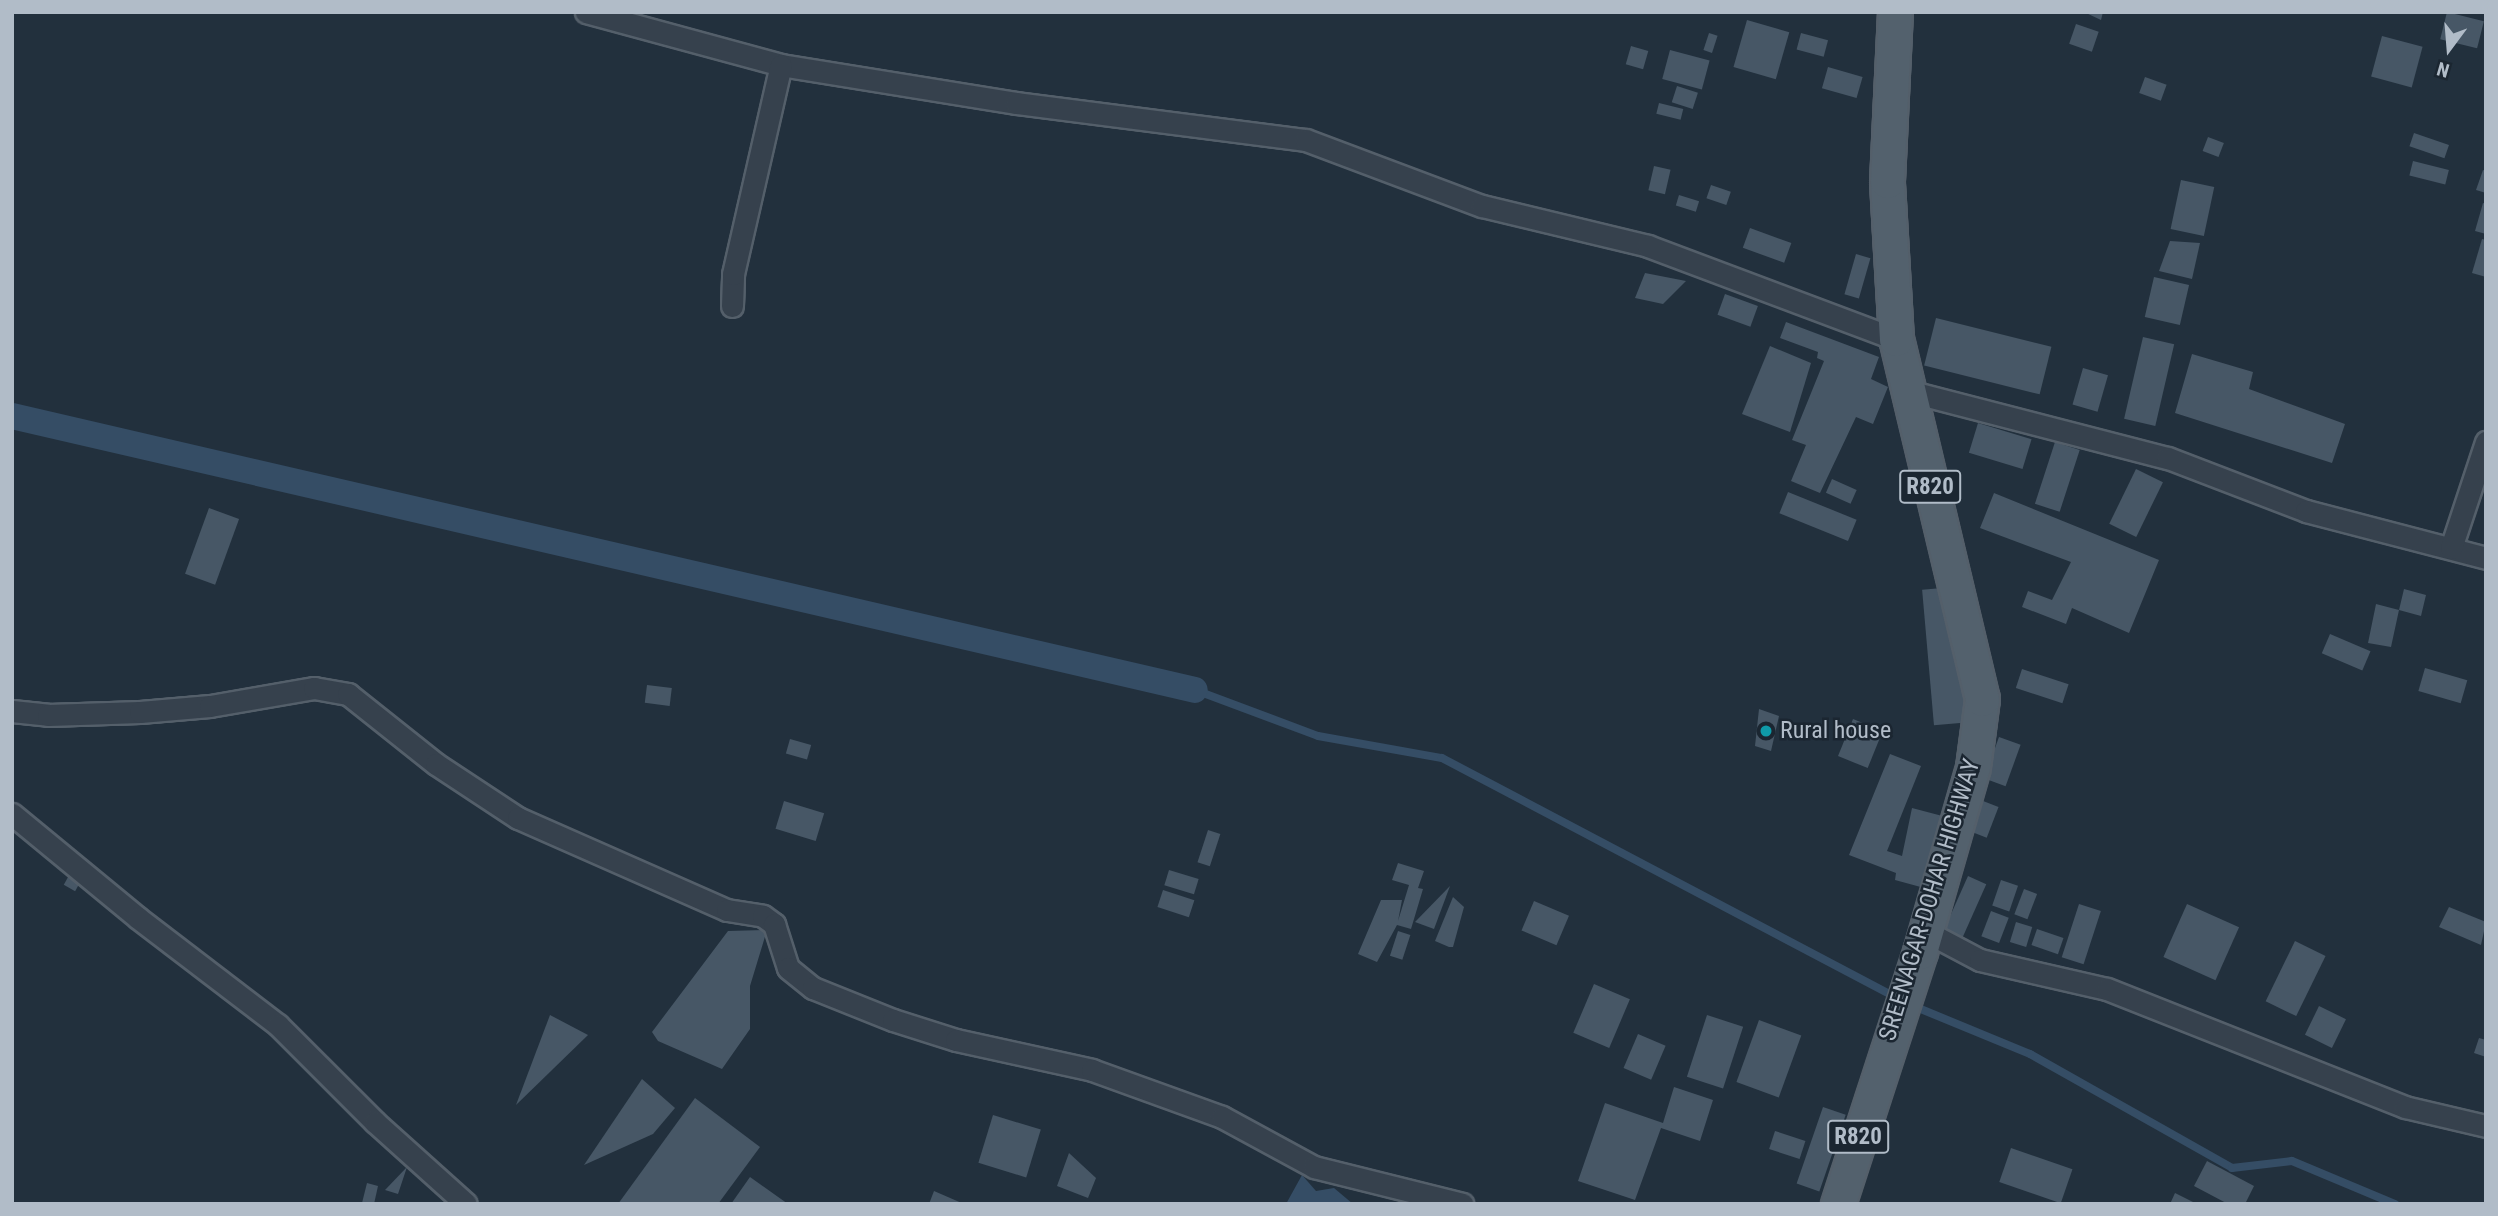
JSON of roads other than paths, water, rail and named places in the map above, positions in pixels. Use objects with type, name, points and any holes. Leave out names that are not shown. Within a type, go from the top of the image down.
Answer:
[{"type":"main road","name":"SREENAGAR-DOHAR HIGHWAY","points":[[1838,1204],[1878,1070],[1923,942],[1973,767],[1982,699],[1896,339],[1887,181],[1895,12]]},
{"type":"street","points":[[586,12],[781,65],[1016,103],[1306,140],[1482,206],[1648,246],[1896,339]]},
{"type":"street","points":[[732,306],[733,274],[781,65]]},
{"type":"street","points":[[1908,391],[2168,458],[2306,511],[2486,558]]},
{"type":"street","points":[[2451,548],[2486,442]]},
{"type":"street","points":[[12,711],[48,715],[140,712],[210,706],[314,688],[348,694],[436,764],[518,818],[727,910],[762,916],[774,924],[788,968],[813,988],[956,1040],[1092,1070],[1222,1117],[1314,1167],[1462,1204]]},
{"type":"street","points":[[12,814],[138,918],[222,978],[278,1025],[375,1122],[466,1204]]},
{"type":"street","points":[[1923,942],[1980,960],[2107,989],[2405,1107],[2486,1126]]},
{"type":"water","points":[[1302,1175],[1316,1191],[1334,1188],[1353,1204],[1286,1204]]},
{"type":"waterway","points":[[12,416],[1195,690]]},
{"type":"waterway","points":[[1195,690],[1318,736],[1442,758],[1897,998]]},
{"type":"waterway","points":[[1911,1005],[2030,1054],[2232,1168],[2292,1161],[2395,1204]]},
{"type":"place","name":"Rural house","points":[[1766,731]]}]
